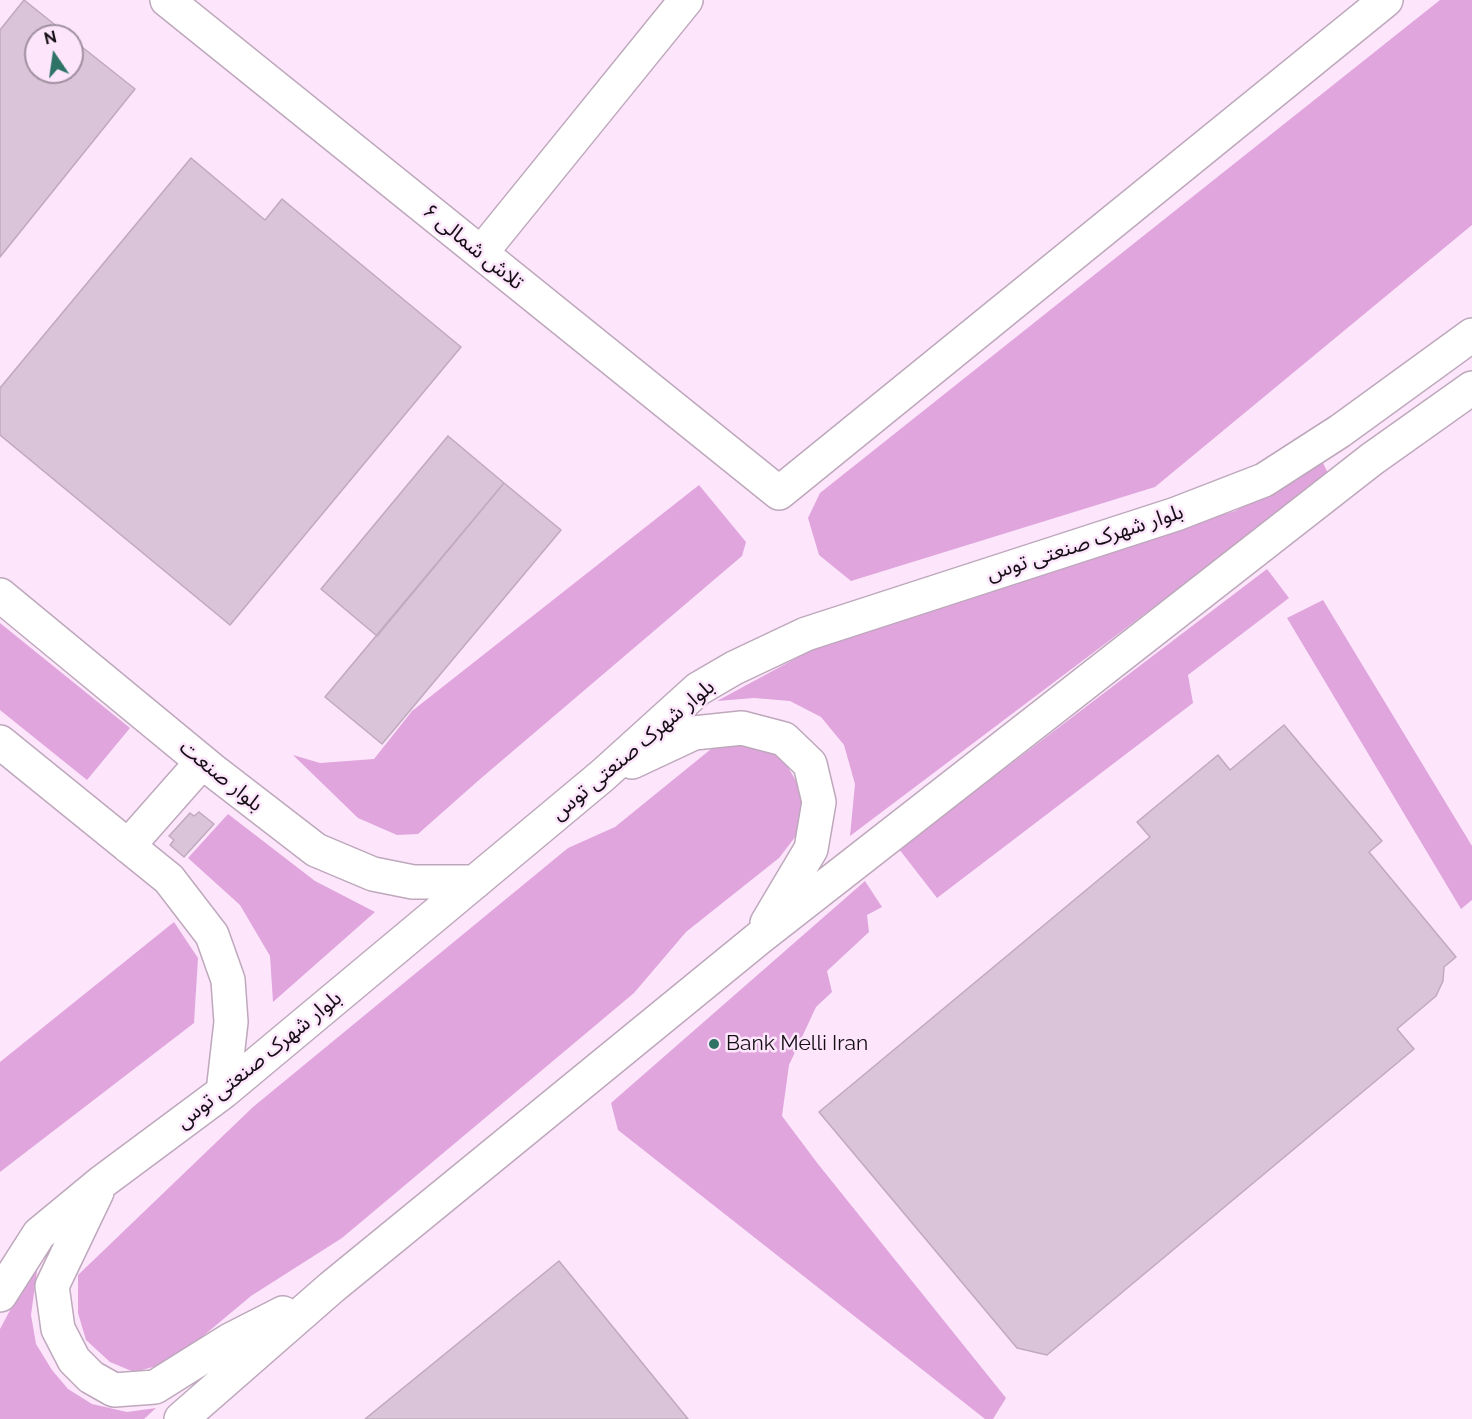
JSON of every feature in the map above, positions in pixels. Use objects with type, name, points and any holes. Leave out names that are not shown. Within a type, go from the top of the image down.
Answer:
[{"type":"main road","name":"تلاش شمالی ۶","points":[[167,0],[779,493],[1386,0]]},
{"type":"main road","points":[[480,253],[686,0]]},
{"type":"main road","name":"بلوار شهرک صنعتی توس","points":[[0,1295],[39,1234],[102,1182],[223,1092],[603,775],[698,689],[734,668],[806,634],[1176,514],[1264,480],[1340,431],[1472,335]]},
{"type":"main road","points":[[181,1419],[332,1287],[759,938],[1372,459],[1472,388]]},
{"type":"main road","name":"بلوار صنعت","points":[[0,596],[202,762],[316,850],[372,874],[413,882],[475,882]]},
{"type":"main road","points":[[603,775],[694,734],[742,728],[783,739],[810,764],[819,802],[811,849],[759,938]]},
{"type":"main road","points":[[0,742],[169,879],[212,935],[228,980],[231,1022],[223,1092]]},
{"type":"main road","points":[[128,846],[202,762]]},
{"type":"main road","points":[[102,1182],[52,1286],[58,1329],[74,1360],[91,1377],[114,1390],[155,1387],[230,1340],[332,1287]]},
{"type":"shaded area","points":[[1440,0],[1472,0],[1472,225],[1155,487],[851,581],[819,555],[808,518],[820,493]]},
{"type":"shaded area","points":[[1323,463],[1329,475],[850,836],[855,784],[844,745],[821,717],[790,701],[754,698],[717,701],[815,648],[928,602],[1235,511]]},
{"type":"shaded area","points":[[699,485],[746,542],[742,556],[418,834],[397,835],[358,818],[293,755],[320,763],[374,759],[412,711]]},
{"type":"shaded area","points":[[1267,569],[1289,598],[1188,675],[1193,703],[937,898],[899,849]]},
{"type":"shaded area","points":[[1323,600],[1472,846],[1472,900],[1461,909],[1287,618]]},
{"type":"shaded area","points":[[0,623],[130,728],[87,780],[0,710]]},
{"type":"shaded area","points":[[742,741],[762,745],[783,759],[798,784],[804,811],[799,832],[779,858],[686,932],[634,993],[342,1238],[251,1296],[172,1362],[134,1372],[110,1362],[86,1340],[78,1313],[78,1275],[253,1107],[568,848],[615,827],[716,745]]},
{"type":"shaded area","points":[[228,814],[315,881],[375,912],[273,1002],[270,956],[240,905],[188,858]]},
{"type":"shaded area","points":[[865,881],[882,907],[867,915],[869,932],[827,971],[832,992],[816,1007],[789,1065],[782,1116],[1006,1398],[993,1419],[985,1419],[618,1130],[611,1103]]},
{"type":"shaded area","points":[[174,922],[198,958],[194,1023],[0,1172],[0,1062]]},
{"type":"shaded area","points":[[39,1256],[31,1315],[36,1344],[52,1370],[68,1389],[92,1404],[127,1412],[156,1408],[144,1419],[0,1419],[0,1329]]},
{"type":"building","points":[[24,0],[54,24],[24,24],[24,84],[84,84],[84,49],[135,89],[0,257],[0,30]]},
{"type":"building","points":[[191,158],[265,220],[282,199],[461,347],[230,625],[0,435],[0,388]]},
{"type":"building","points":[[448,436],[504,483],[377,636],[321,589]]},
{"type":"building","points":[[504,483],[561,530],[382,744],[325,697]]},
{"type":"building","points":[[1284,725],[1382,841],[1369,852],[1456,957],[1444,967],[1443,981],[1436,996],[1397,1029],[1414,1049],[1047,1355],[1017,1348],[819,1112],[1150,837],[1137,822],[1218,755],[1230,770]]},
{"type":"building","points":[[199,812],[214,824],[184,857],[170,845],[174,840],[169,836],[190,813],[194,816]]},
{"type":"building","points":[[559,1261],[688,1419],[365,1419]]},
{"type":"place","name":"Bank Melli Iran","points":[[714,1044]]}]
